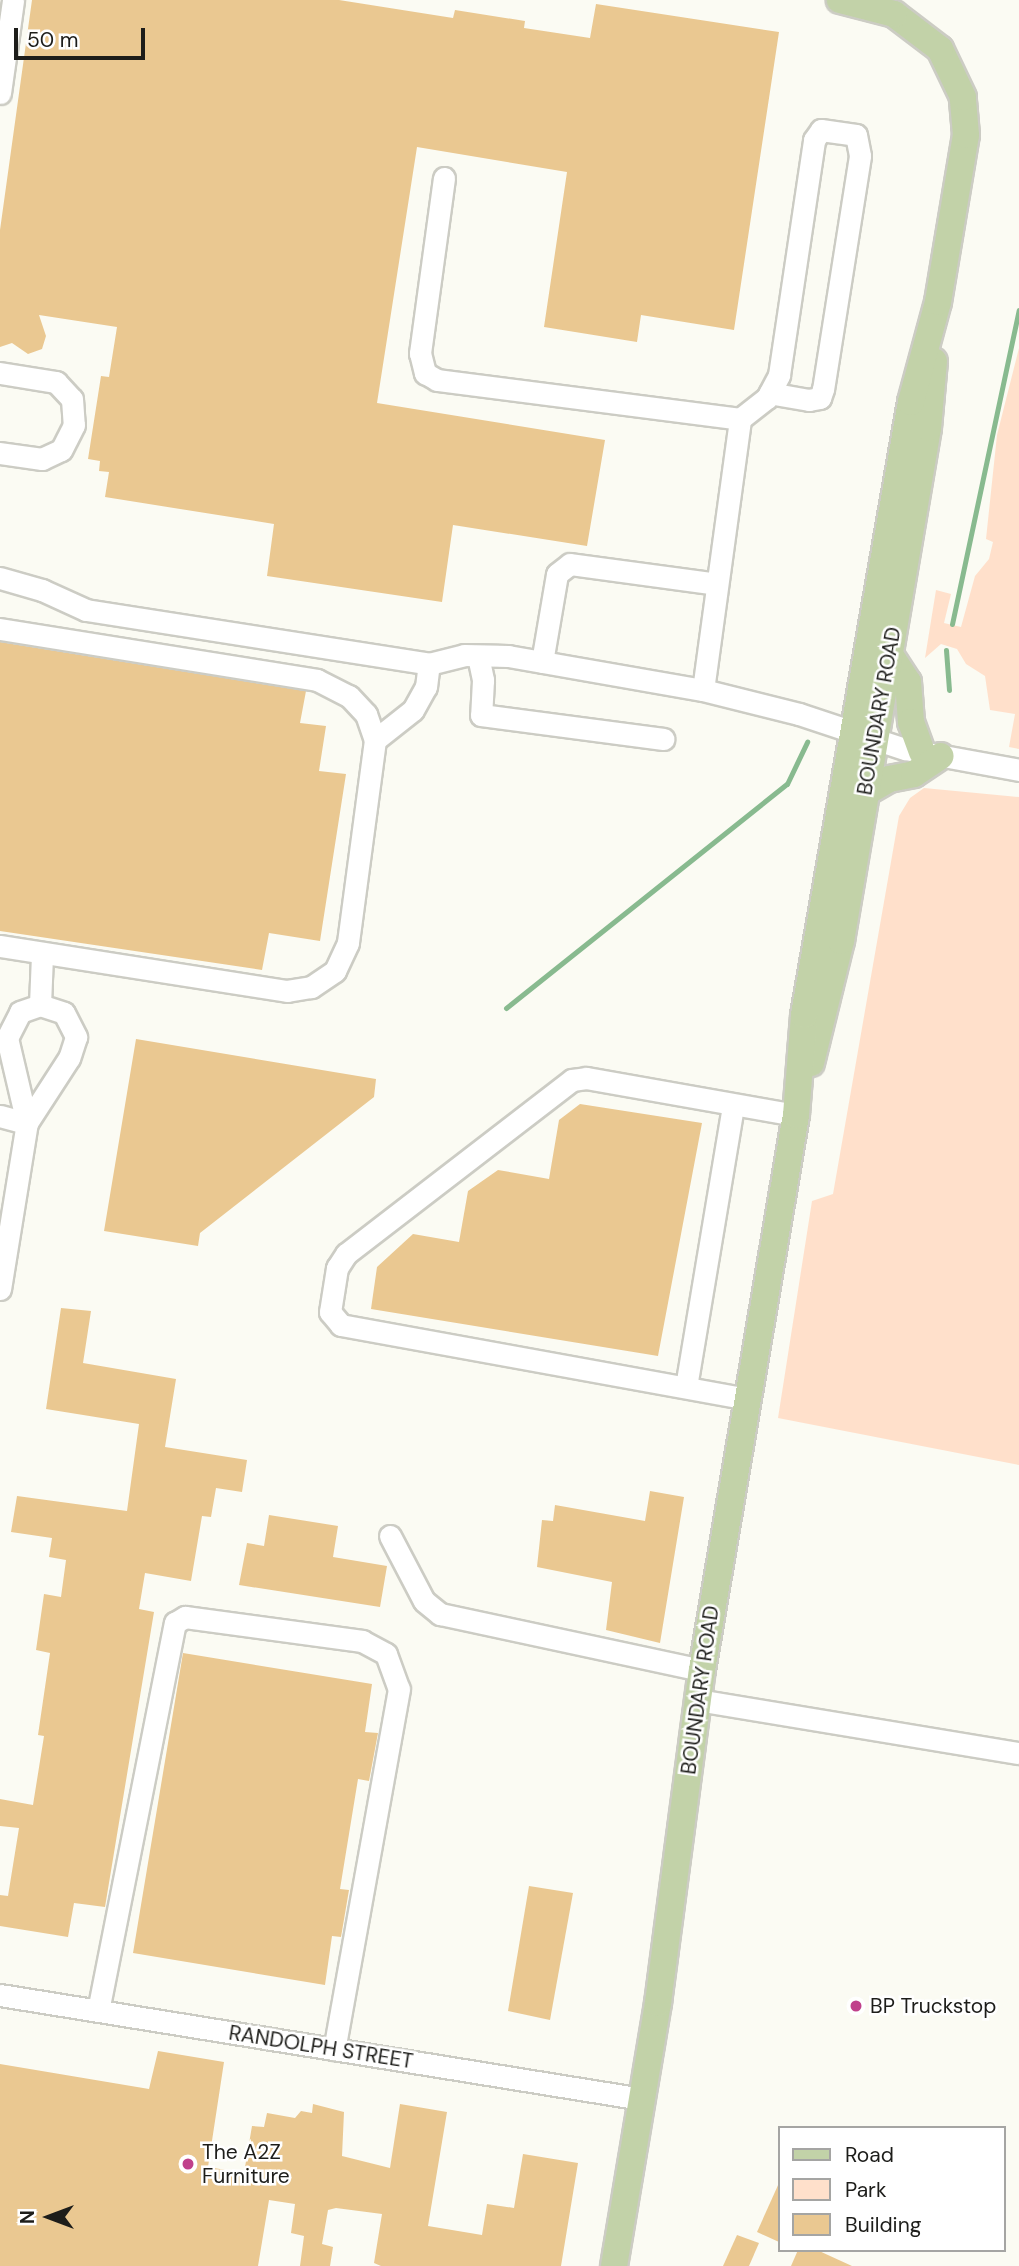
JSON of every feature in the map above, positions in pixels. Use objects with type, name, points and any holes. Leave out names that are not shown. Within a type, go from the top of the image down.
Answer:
[{"type":"main road","name":"BOUNDARY ROAD","points":[[796,1115],[830,996],[866,793],[864,736],[889,653],[930,415],[938,302],[966,135],[963,97],[940,49],[894,14],[840,0]]},
{"type":"main road","name":"BOUNDARY ROAD","points":[[614,2266],[642,2099],[702,1670],[796,1115],[804,1015],[864,736],[911,402],[938,302]]},
{"type":"main road","points":[[866,793],[889,779],[914,774],[931,754],[911,722],[908,682],[889,653]]},
{"type":"street","points":[[0,93],[12,0]]},
{"type":"street","points":[[703,690],[740,419],[770,393],[779,375],[814,140],[821,130],[856,135],[860,156],[820,398],[809,400],[770,393]]},
{"type":"street","points":[[444,178],[420,354],[425,373],[437,380],[740,419]]},
{"type":"street","points":[[0,373],[56,382],[72,399],[74,425],[61,450],[41,459],[0,453]]},
{"type":"street","points":[[542,662],[558,574],[570,564],[717,584]]},
{"type":"street","points":[[0,578],[42,590],[86,610],[429,664],[478,656],[542,662],[703,690],[931,754],[1019,770]]},
{"type":"street","points":[[0,629],[317,680],[349,696],[366,714],[375,740],[348,943],[335,971],[311,986],[287,991],[42,955],[0,946]]},
{"type":"street","points":[[478,656],[483,680],[481,715],[663,739]]},
{"type":"street","points":[[375,740],[413,710],[426,687],[429,664]]},
{"type":"street","points":[[40,1005],[42,955]]},
{"type":"street","points":[[0,1289],[27,1123],[7,1038],[20,1012],[40,1005],[64,1013],[76,1037],[69,1058],[27,1123]]},
{"type":"street","points":[[748,1399],[341,1325],[330,1312],[337,1268],[346,1254],[572,1080],[586,1078],[733,1107],[796,1115]]},
{"type":"street","points":[[686,1387],[733,1107]]},
{"type":"street","points":[[0,1116],[27,1123]]},
{"type":"street","points":[[390,1535],[424,1601],[440,1614],[702,1670]]},
{"type":"street","points":[[98,2011],[175,1623],[185,1618],[362,1641],[386,1654],[399,1689],[334,2049]]},
{"type":"street","points":[[698,1700],[1019,1753]]},
{"type":"street","name":"RANDOLPH STREET","points":[[0,1995],[642,2099]]},
{"type":"green space","points":[[1019,348],[1019,749],[1009,747],[1015,714],[990,710],[985,676],[966,664],[957,649],[941,644],[925,658],[936,590],[951,594],[944,623],[961,627],[975,576],[989,559],[993,542],[986,539],[997,435]]},
{"type":"green space","points":[[924,788],[1019,797],[1019,1465],[778,1418],[812,1201],[833,1194],[899,816],[910,798]]},
{"type":"building","points":[[32,0],[339,0],[453,18],[455,10],[525,21],[524,28],[590,38],[596,4],[779,32],[734,330],[641,315],[637,342],[544,327],[567,172],[417,147],[377,403],[605,440],[587,546],[453,525],[442,602],[267,576],[274,524],[105,497],[109,472],[99,471],[100,461],[88,459],[101,376],[109,377],[117,327],[39,315],[46,336],[42,349],[28,354],[12,343],[0,347],[0,230]]},
{"type":"building","points":[[0,642],[306,691],[300,723],[326,726],[319,771],[346,774],[320,941],[269,933],[262,970],[0,931]]},
{"type":"building","points":[[136,1039],[376,1079],[374,1097],[200,1233],[198,1246],[104,1231]]},
{"type":"building","points":[[580,1104],[702,1123],[658,1356],[371,1309],[377,1267],[413,1234],[459,1242],[468,1191],[498,1170],[549,1179],[559,1120]]},
{"type":"building","points":[[61,1308],[91,1311],[83,1363],[176,1379],[165,1447],[247,1460],[242,1492],[216,1488],[211,1517],[202,1516],[191,1581],[145,1573],[139,1609],[154,1612],[105,1907],[74,1903],[68,1937],[0,1926],[0,1895],[8,1896],[19,1828],[0,1826],[0,1799],[33,1805],[44,1736],[38,1735],[50,1653],[36,1650],[44,1594],[61,1597],[66,1560],[49,1557],[52,1538],[11,1532],[17,1496],[127,1511],[139,1424],[46,1409]]},
{"type":"building","points":[[650,1491],[684,1497],[660,1643],[606,1630],[612,1582],[537,1567],[542,1520],[553,1521],[555,1505],[645,1521]]},
{"type":"building","points":[[269,1515],[338,1526],[333,1557],[387,1566],[380,1607],[239,1585],[247,1543],[264,1546]]},
{"type":"building","points":[[183,1653],[372,1684],[365,1732],[378,1733],[369,1781],[358,1779],[340,1889],[349,1890],[341,1937],[332,1936],[325,1985],[133,1953]]},
{"type":"building","points":[[529,1886],[573,1893],[550,2020],[508,2011]]},
{"type":"building","points":[[158,2051],[224,2062],[208,2167],[244,2173],[252,2126],[264,2127],[267,2113],[295,2118],[301,2111],[312,2113],[313,2104],[344,2112],[342,2156],[390,2168],[400,2104],[447,2112],[428,2226],[482,2235],[487,2204],[514,2208],[523,2154],[578,2163],[561,2266],[381,2266],[374,2263],[382,2214],[336,2208],[328,2210],[322,2244],[333,2247],[330,2266],[300,2266],[304,2236],[291,2233],[295,2204],[269,2200],[258,2266],[0,2266],[0,2064],[149,2089]]},
{"type":"building","points":[[778,2185],[778,2242],[757,2232]]},
{"type":"building","points":[[737,2235],[759,2243],[749,2266],[723,2266]]},
{"type":"building","points":[[797,2252],[821,2252],[852,2266],[791,2266]]},
{"type":"waterway","points":[[952,624],[1019,310]]},
{"type":"waterway","points":[[946,650],[949,690]]},
{"type":"waterway","points":[[506,1008],[787,784],[807,742]]},
{"type":"place","name":"BP Truckstop","points":[[856,2006]]},
{"type":"place","name":"The A2Z Furniture","points":[[188,2164]]}]
